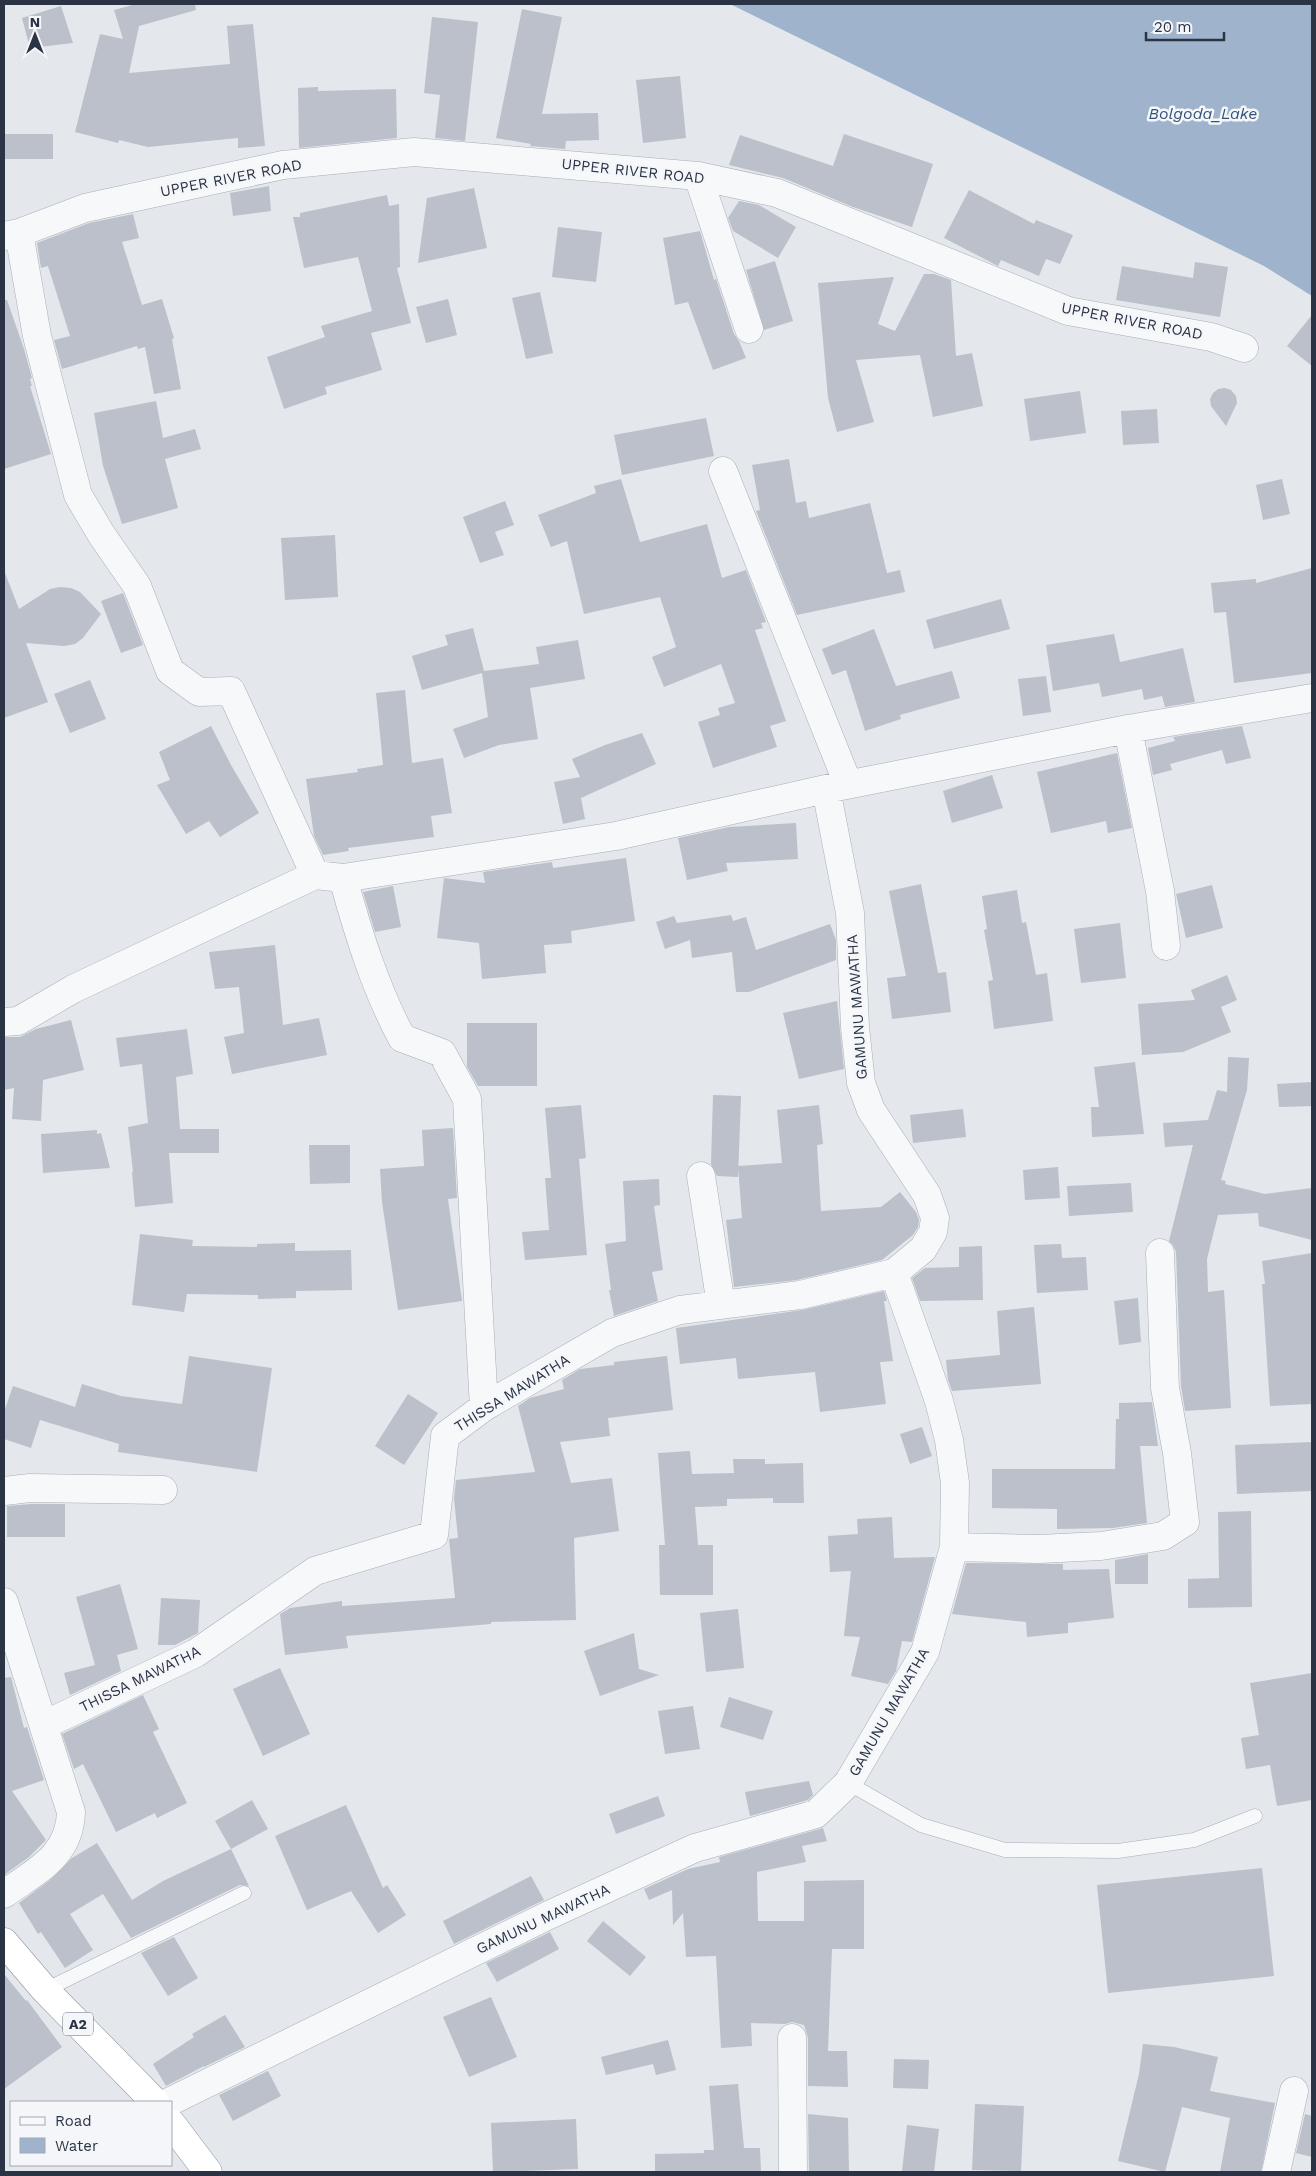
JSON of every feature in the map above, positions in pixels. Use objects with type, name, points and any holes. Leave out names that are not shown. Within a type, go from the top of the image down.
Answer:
[{"type":"highway","name":"A2","points":[[4,1942],[45,1990],[153,2101]]},
{"type":"highway","points":[[172,2124],[208,2172]]},
{"type":"street","name":"UPPER RIVER ROAD","points":[[11,234],[85,208],[283,165],[414,152],[698,176],[778,193],[1068,311],[1211,337],[1244,348]]},
{"type":"street","points":[[698,176],[749,329]]},
{"type":"street","points":[[11,234],[78,495],[101,534],[137,586],[170,671],[199,692],[231,691],[316,876]]},
{"type":"street","name":"GAMUNU MAWATHA","points":[[171,2101],[549,1915],[695,1848],[816,1814],[848,1783],[925,1652],[954,1547],[955,1483],[949,1440],[939,1401],[894,1273],[923,1249],[933,1232],[935,1218],[927,1195],[871,1110],[861,1083],[855,1027],[850,913],[837,786],[724,471]]},
{"type":"street","points":[[4,1022],[18,1021],[73,989],[316,876],[343,878],[616,836],[837,786],[1128,729],[1312,698]]},
{"type":"street","points":[[1128,729],[1160,891],[1166,946]]},
{"type":"street","points":[[343,878],[356,926],[386,1009],[402,1038],[442,1053],[467,1099],[484,1407]]},
{"type":"street","points":[[701,1176],[721,1305]]},
{"type":"street","points":[[954,1547],[1039,1549],[1101,1546],[1163,1536],[1185,1522],[1177,1453],[1165,1388],[1160,1253]]},
{"type":"street","name":"THISSA MAWATHA","points":[[44,1724],[196,1653],[315,1571],[434,1535],[445,1436],[484,1407],[612,1333],[680,1310],[800,1295],[894,1273]]},
{"type":"street","points":[[4,1491],[30,1488],[163,1490]]},
{"type":"street","points":[[4,1602],[71,1812],[71,1826],[68,1837],[58,1854],[4,1894]]},
{"type":"street","points":[[792,2038],[793,2172]]},
{"type":"street","points":[[1276,2172],[1294,2091]]},
{"type":"lane","points":[[848,1783],[921,1825],[1005,1850],[1118,1851],[1194,1840],[1255,1816]]},
{"type":"lane","points":[[45,1990],[244,1893]]},
{"type":"water","name":"Bolgoda_Lake","points":[[730,4],[1312,4],[1312,296],[1264,266]]},
{"type":"building","points":[[136,4],[195,4],[196,10],[139,26],[129,73],[230,64],[227,26],[253,24],[265,146],[238,148],[238,138],[148,147],[119,140],[118,143],[75,132],[100,34],[123,39],[114,10]]},
{"type":"building","points":[[61,6],[73,43],[30,48],[22,18]]},
{"type":"building","points":[[522,9],[562,17],[542,114],[598,113],[599,140],[566,141],[565,149],[530,146],[531,144],[496,138]]},
{"type":"building","points":[[432,17],[478,22],[465,141],[435,138],[440,95],[424,93]]},
{"type":"building","points":[[680,76],[686,138],[643,143],[636,80]]},
{"type":"building","points":[[318,87],[318,91],[396,89],[397,138],[299,148],[298,88]]},
{"type":"building","points":[[4,134],[53,134],[53,159],[4,159]]},
{"type":"building","points":[[844,134],[933,164],[912,227],[853,207],[783,178],[729,165],[740,135],[833,166]]},
{"type":"building","points":[[269,186],[271,211],[233,216],[230,193]]},
{"type":"building","points":[[474,188],[487,248],[418,263],[427,198]]},
{"type":"building","points":[[969,190],[1034,224],[1036,220],[1073,235],[1060,264],[1046,259],[1039,276],[1001,260],[998,266],[944,238]]},
{"type":"building","points":[[387,195],[389,206],[399,204],[400,267],[397,268],[411,323],[371,333],[382,370],[325,387],[327,394],[284,409],[267,357],[325,337],[321,326],[372,311],[358,257],[304,268],[293,217],[300,217],[300,213]]},
{"type":"building","points":[[739,201],[759,205],[796,227],[778,258],[733,231],[728,218]]},
{"type":"building","points":[[133,214],[139,238],[122,242],[142,305],[162,299],[174,338],[172,339],[181,389],[154,394],[145,347],[138,349],[137,346],[62,369],[54,340],[70,336],[48,266],[41,268],[37,243],[89,223]]},
{"type":"building","points":[[558,227],[602,232],[596,282],[552,277]]},
{"type":"building","points":[[700,231],[714,280],[716,279],[734,334],[746,358],[713,370],[688,302],[675,305],[663,238]]},
{"type":"building","points":[[775,261],[793,321],[764,330],[746,270]]},
{"type":"building","points":[[1195,262],[1228,267],[1220,317],[1116,300],[1122,266],[1193,278]]},
{"type":"building","points":[[924,274],[934,274],[951,280],[956,356],[972,353],[983,406],[933,417],[920,355],[856,360],[874,422],[837,432],[828,398],[818,283],[894,277],[878,324],[895,331]]},
{"type":"building","points":[[540,292],[553,353],[526,359],[512,298]]},
{"type":"building","points":[[448,299],[457,335],[426,343],[416,307]]},
{"type":"building","points":[[4,300],[7,300],[24,349],[32,378],[30,379],[32,386],[30,386],[51,454],[4,469]]},
{"type":"building","points":[[1312,315],[1312,366],[1287,346]]},
{"type":"building","points":[[1225,388],[1231,390],[1236,396],[1237,403],[1226,426],[1211,406],[1210,399],[1218,389]]},
{"type":"building","points":[[1080,391],[1086,433],[1030,441],[1024,399]]},
{"type":"building","points":[[156,401],[163,438],[195,429],[201,449],[165,459],[178,508],[122,524],[103,466],[94,413]]},
{"type":"building","points":[[1157,409],[1159,443],[1123,445],[1121,411]]},
{"type":"building","points":[[706,418],[714,456],[622,475],[614,435]]},
{"type":"building","points":[[789,459],[796,503],[806,501],[809,518],[870,503],[887,573],[900,570],[905,592],[797,615],[756,511],[760,510],[752,465]]},
{"type":"building","points":[[621,479],[640,542],[707,524],[722,578],[746,570],[766,622],[761,623],[763,628],[755,630],[786,721],[770,726],[777,747],[713,768],[698,722],[720,715],[718,708],[735,703],[721,664],[664,687],[652,657],[676,647],[660,597],[584,614],[567,541],[551,547],[538,515],[596,493],[594,486]]},
{"type":"building","points":[[1282,479],[1290,514],[1263,520],[1256,485]]},
{"type":"building","points":[[505,501],[514,525],[495,532],[504,555],[480,563],[463,517]]},
{"type":"building","points":[[335,535],[338,597],[285,600],[281,538]]},
{"type":"building","points":[[1312,568],[1312,673],[1234,683],[1226,612],[1214,613],[1211,583],[1256,579],[1256,583]]},
{"type":"building","points":[[5,573],[19,609],[50,589],[60,587],[71,588],[80,592],[101,614],[83,638],[75,644],[64,646],[26,643],[48,702],[4,718]]},
{"type":"building","points":[[123,593],[143,645],[121,653],[101,601]]},
{"type":"building","points":[[1001,599],[1010,629],[934,649],[926,620]]},
{"type":"building","points":[[473,628],[484,671],[539,664],[536,647],[578,640],[585,679],[530,688],[538,739],[499,745],[464,758],[453,729],[488,717],[482,673],[422,690],[412,656],[448,645],[445,635]]},
{"type":"building","points":[[874,629],[896,686],[952,671],[960,698],[900,715],[901,719],[865,731],[846,670],[832,675],[822,649]]},
{"type":"building","points":[[1114,634],[1120,662],[1183,648],[1195,702],[1165,707],[1162,696],[1144,700],[1142,689],[1102,697],[1099,683],[1053,691],[1046,645]]},
{"type":"building","points":[[1046,676],[1051,712],[1023,716],[1018,679]]},
{"type":"building","points":[[90,680],[106,719],[70,733],[54,694]]},
{"type":"building","points":[[405,690],[412,763],[443,758],[452,813],[431,816],[434,837],[348,848],[349,851],[323,855],[314,836],[306,779],[358,772],[357,769],[383,765],[376,693]]},
{"type":"building","points":[[211,726],[259,813],[220,837],[209,821],[186,834],[157,785],[170,780],[159,752]]},
{"type":"building","points":[[1242,726],[1251,758],[1226,764],[1222,750],[1170,764],[1172,770],[1153,775],[1148,748],[1175,741],[1173,737]]},
{"type":"building","points":[[642,733],[656,764],[581,798],[585,819],[563,824],[554,782],[580,777],[572,759],[605,745]]},
{"type":"building","points":[[1117,753],[1132,828],[1108,833],[1106,821],[1051,833],[1037,772]]},
{"type":"building","points":[[992,775],[1003,808],[952,823],[943,791]]},
{"type":"building","points":[[796,823],[798,859],[726,863],[728,871],[687,880],[678,838],[729,827]]},
{"type":"building","points":[[626,858],[635,921],[571,931],[572,943],[544,945],[546,973],[482,979],[479,943],[437,938],[444,878],[485,883],[483,872],[552,862],[553,868]]},
{"type":"building","points":[[921,884],[938,973],[946,972],[951,1012],[892,1019],[887,978],[906,976],[889,891]]},
{"type":"building","points":[[1212,885],[1223,928],[1186,938],[1176,894]]},
{"type":"building","points":[[393,886],[401,927],[375,932],[363,892]]},
{"type":"building","points":[[1017,890],[1022,923],[1026,922],[1036,975],[1047,973],[1053,1021],[994,1029],[988,981],[993,980],[984,930],[987,929],[982,896]]},
{"type":"building","points":[[731,915],[733,921],[746,917],[756,950],[830,924],[836,940],[836,960],[749,992],[736,992],[732,952],[692,958],[690,940],[665,949],[656,922],[674,916],[677,923]]},
{"type":"building","points":[[1120,923],[1126,978],[1081,983],[1074,929]]},
{"type":"building","points":[[275,945],[283,1025],[319,1018],[327,1055],[232,1074],[224,1037],[244,1033],[239,987],[215,989],[209,952]]},
{"type":"building","points":[[1227,975],[1237,1000],[1221,1007],[1231,1032],[1183,1052],[1142,1055],[1138,1004],[1195,1000],[1191,990]]},
{"type":"building","points":[[837,1001],[844,1069],[799,1079],[783,1013]]},
{"type":"building","points":[[71,1020],[84,1070],[43,1080],[41,1121],[12,1119],[14,1088],[4,1090],[4,1037],[20,1037],[36,1029]]},
{"type":"building","points":[[467,1023],[537,1023],[537,1086],[478,1086],[467,1067]]},
{"type":"building","points":[[187,1029],[193,1074],[176,1077],[180,1129],[219,1129],[219,1153],[169,1153],[173,1203],[135,1207],[128,1127],[148,1123],[142,1064],[120,1067],[116,1038]]},
{"type":"building","points":[[1228,1057],[1249,1058],[1247,1090],[1221,1180],[1226,1181],[1225,1184],[1265,1194],[1312,1188],[1312,1240],[1259,1226],[1258,1213],[1218,1215],[1207,1259],[1208,1292],[1224,1290],[1231,1408],[1185,1411],[1181,1386],[1176,1252],[1169,1241],[1193,1145],[1165,1147],[1163,1123],[1208,1120],[1217,1090],[1227,1092]]},
{"type":"building","points":[[1135,1062],[1144,1134],[1092,1137],[1091,1107],[1099,1107],[1094,1067]]},
{"type":"building","points":[[1312,1082],[1312,1106],[1279,1107],[1277,1084]]},
{"type":"building","points":[[713,1095],[741,1096],[738,1177],[717,1176],[711,1164]]},
{"type":"building","points":[[581,1105],[586,1158],[579,1159],[587,1255],[525,1260],[522,1232],[549,1230],[545,1178],[551,1178],[545,1108]]},
{"type":"building","points":[[819,1105],[823,1144],[817,1145],[821,1211],[881,1207],[900,1192],[916,1212],[919,1220],[918,1227],[913,1235],[882,1260],[797,1280],[734,1287],[726,1220],[742,1218],[738,1166],[782,1163],[777,1110]]},
{"type":"building","points":[[963,1109],[966,1137],[913,1143],[910,1115]]},
{"type":"building","points":[[453,1128],[457,1198],[448,1199],[462,1301],[398,1310],[382,1202],[380,1169],[424,1166],[422,1130]]},
{"type":"building","points":[[97,1130],[97,1134],[101,1133],[110,1168],[43,1173],[41,1134]]},
{"type":"building","points":[[309,1145],[350,1145],[350,1183],[310,1184]]},
{"type":"building","points":[[1058,1167],[1060,1198],[1025,1200],[1023,1170]]},
{"type":"building","points":[[659,1179],[660,1205],[654,1206],[663,1270],[652,1272],[658,1301],[614,1316],[609,1290],[611,1290],[605,1244],[626,1241],[623,1181]]},
{"type":"building","points":[[1131,1183],[1133,1212],[1069,1216],[1067,1186]]},
{"type":"building","points":[[140,1234],[193,1240],[192,1246],[257,1247],[257,1244],[295,1243],[295,1251],[351,1250],[352,1290],[296,1291],[296,1298],[258,1299],[258,1295],[187,1294],[184,1312],[132,1305]]},
{"type":"building","points":[[1061,1244],[1062,1258],[1086,1257],[1088,1290],[1037,1293],[1034,1245]]},
{"type":"building","points":[[982,1246],[983,1300],[920,1301],[912,1278],[925,1268],[959,1267],[959,1247]]},
{"type":"building","points":[[1312,1253],[1312,1404],[1270,1406],[1262,1284],[1265,1284],[1262,1261]]},
{"type":"building","points":[[884,1291],[887,1301],[884,1301],[893,1361],[880,1362],[886,1404],[820,1412],[815,1372],[738,1379],[736,1358],[680,1364],[676,1328],[802,1310]]},
{"type":"building","points":[[1138,1298],[1141,1342],[1119,1345],[1114,1301]]},
{"type":"building","points":[[1034,1307],[1041,1384],[952,1391],[948,1380],[946,1360],[1000,1355],[997,1311]]},
{"type":"building","points":[[189,1356],[272,1368],[257,1472],[118,1452],[119,1444],[40,1420],[31,1448],[4,1439],[4,1412],[13,1386],[75,1407],[82,1384],[121,1396],[182,1404]]},
{"type":"building","points":[[667,1356],[673,1410],[608,1418],[610,1436],[560,1442],[571,1483],[612,1478],[619,1531],[574,1538],[576,1620],[491,1622],[491,1624],[346,1636],[348,1648],[285,1655],[280,1614],[290,1608],[342,1601],[342,1606],[455,1598],[449,1539],[458,1538],[454,1498],[456,1480],[535,1472],[518,1406],[530,1398],[564,1389],[562,1380],[580,1369],[614,1365],[614,1362]]},
{"type":"building","points":[[408,1394],[438,1413],[404,1465],[375,1446]]},
{"type":"building","points":[[1152,1402],[1158,1446],[1140,1446],[1147,1523],[1113,1528],[1057,1529],[1057,1509],[992,1508],[992,1469],[1115,1469],[1116,1419],[1119,1419],[1119,1403]]},
{"type":"building","points":[[922,1427],[932,1456],[910,1464],[900,1434]]},
{"type":"building","points":[[1312,1442],[1312,1491],[1237,1494],[1235,1445]]},
{"type":"building","points":[[690,1451],[692,1474],[734,1473],[733,1459],[765,1459],[765,1464],[803,1463],[804,1503],[773,1503],[773,1498],[727,1499],[727,1506],[695,1507],[698,1545],[713,1545],[713,1595],[660,1595],[659,1545],[665,1545],[658,1453]]},
{"type":"building","points":[[65,1504],[65,1537],[7,1537],[7,1506]]},
{"type":"building","points":[[1251,1511],[1252,1607],[1188,1608],[1188,1579],[1219,1578],[1218,1512]]},
{"type":"building","points":[[892,1517],[894,1558],[935,1557],[912,1642],[902,1641],[896,1671],[888,1684],[851,1676],[860,1637],[844,1636],[851,1571],[830,1572],[828,1536],[858,1534],[857,1519]]},
{"type":"building","points":[[1148,1554],[1148,1584],[1115,1584],[1115,1560]]},
{"type":"building","points":[[966,1563],[1063,1564],[1063,1570],[1109,1569],[1114,1618],[1068,1623],[1068,1633],[1027,1637],[1026,1622],[952,1614]]},
{"type":"building","points":[[120,1584],[138,1649],[117,1655],[121,1671],[70,1695],[64,1673],[95,1665],[76,1597]]},
{"type":"building","points":[[161,1598],[200,1600],[198,1633],[175,1645],[158,1645]]},
{"type":"building","points":[[738,1609],[744,1668],[706,1672],[700,1613]]},
{"type":"building","points":[[634,1633],[639,1669],[659,1675],[600,1696],[584,1651]]},
{"type":"building","points":[[280,1668],[310,1734],[263,1756],[233,1689]]},
{"type":"building","points":[[1312,1673],[1312,1800],[1277,1806],[1270,1765],[1246,1769],[1241,1738],[1259,1735],[1250,1683]]},
{"type":"building","points":[[11,1677],[24,1728],[27,1727],[44,1780],[12,1791],[46,1840],[29,1857],[4,1875],[4,1678]]},
{"type":"building","points":[[143,1695],[159,1729],[153,1732],[187,1803],[157,1818],[155,1813],[116,1832],[83,1764],[74,1769],[62,1734]]},
{"type":"building","points":[[729,1697],[773,1711],[763,1740],[720,1727]]},
{"type":"building","points":[[693,1706],[700,1749],[665,1754],[658,1711]]},
{"type":"building","points":[[809,1781],[813,1795],[808,1800],[750,1816],[745,1792]]},
{"type":"building","points":[[658,1796],[665,1816],[616,1834],[609,1814]]},
{"type":"building","points":[[252,1800],[268,1829],[231,1849],[215,1821]]},
{"type":"building","points":[[346,1805],[383,1888],[387,1885],[406,1915],[378,1933],[351,1891],[307,1910],[275,1836]]},
{"type":"building","points":[[823,1828],[827,1841],[802,1846],[806,1862],[757,1872],[758,1921],[804,1921],[804,1881],[864,1880],[864,1949],[832,1949],[828,2051],[847,2051],[848,2087],[808,2086],[808,2038],[804,2025],[792,2022],[785,2024],[751,2023],[752,2046],[721,2048],[716,1956],[686,1957],[683,1913],[673,1925],[672,1890],[649,1900],[644,1889],[688,1869],[720,1862],[719,1857]]},
{"type":"building","points":[[97,1843],[132,1900],[163,1881],[231,1849],[249,1886],[240,1885],[131,1938],[103,1894],[70,1914],[93,1950],[65,1968],[41,1932],[38,1934],[19,1903],[49,1881],[72,1858]]},
{"type":"building","points":[[1262,1868],[1274,1976],[1108,1993],[1097,1885]]},
{"type":"building","points":[[531,1876],[544,1900],[454,1944],[443,1921]]},
{"type":"building","points":[[603,1921],[646,1957],[630,1976],[587,1941]]},
{"type":"building","points":[[550,1932],[559,1949],[497,1982],[486,1963]]},
{"type":"building","points":[[174,1937],[198,1978],[168,1996],[141,1953]]},
{"type":"building","points":[[4,1974],[27,2000],[62,2047],[4,2089]]},
{"type":"building","points":[[491,1997],[517,2057],[469,2077],[443,2017]]},
{"type":"building","points":[[225,2015],[245,2047],[166,2086],[153,2064],[194,2037],[192,2034]]},
{"type":"building","points":[[668,2040],[676,2070],[656,2075],[653,2064],[606,2075],[601,2057]]},
{"type":"building","points":[[1143,2044],[1174,2047],[1218,2057],[1210,2091],[1275,2103],[1261,2172],[1220,2172],[1230,2118],[1182,2107],[1165,2172],[1118,2161],[1139,2074]]},
{"type":"building","points":[[894,2059],[929,2060],[928,2089],[893,2088]]},
{"type":"building","points":[[268,2071],[281,2096],[233,2121],[219,2095]]},
{"type":"building","points":[[738,2084],[744,2148],[760,2148],[761,2172],[655,2172],[655,2154],[704,2153],[704,2150],[714,2150],[709,2086]]},
{"type":"building","points":[[975,2104],[1024,2106],[1021,2171],[972,2170]]},
{"type":"building","points":[[808,2114],[848,2118],[849,2172],[809,2172]]},
{"type":"building","points":[[1305,2114],[1312,2116],[1312,2157],[1296,2153]]},
{"type":"building","points":[[576,2119],[578,2169],[493,2172],[491,2123]]},
{"type":"building","points":[[907,2125],[939,2129],[934,2172],[902,2172]]}]
